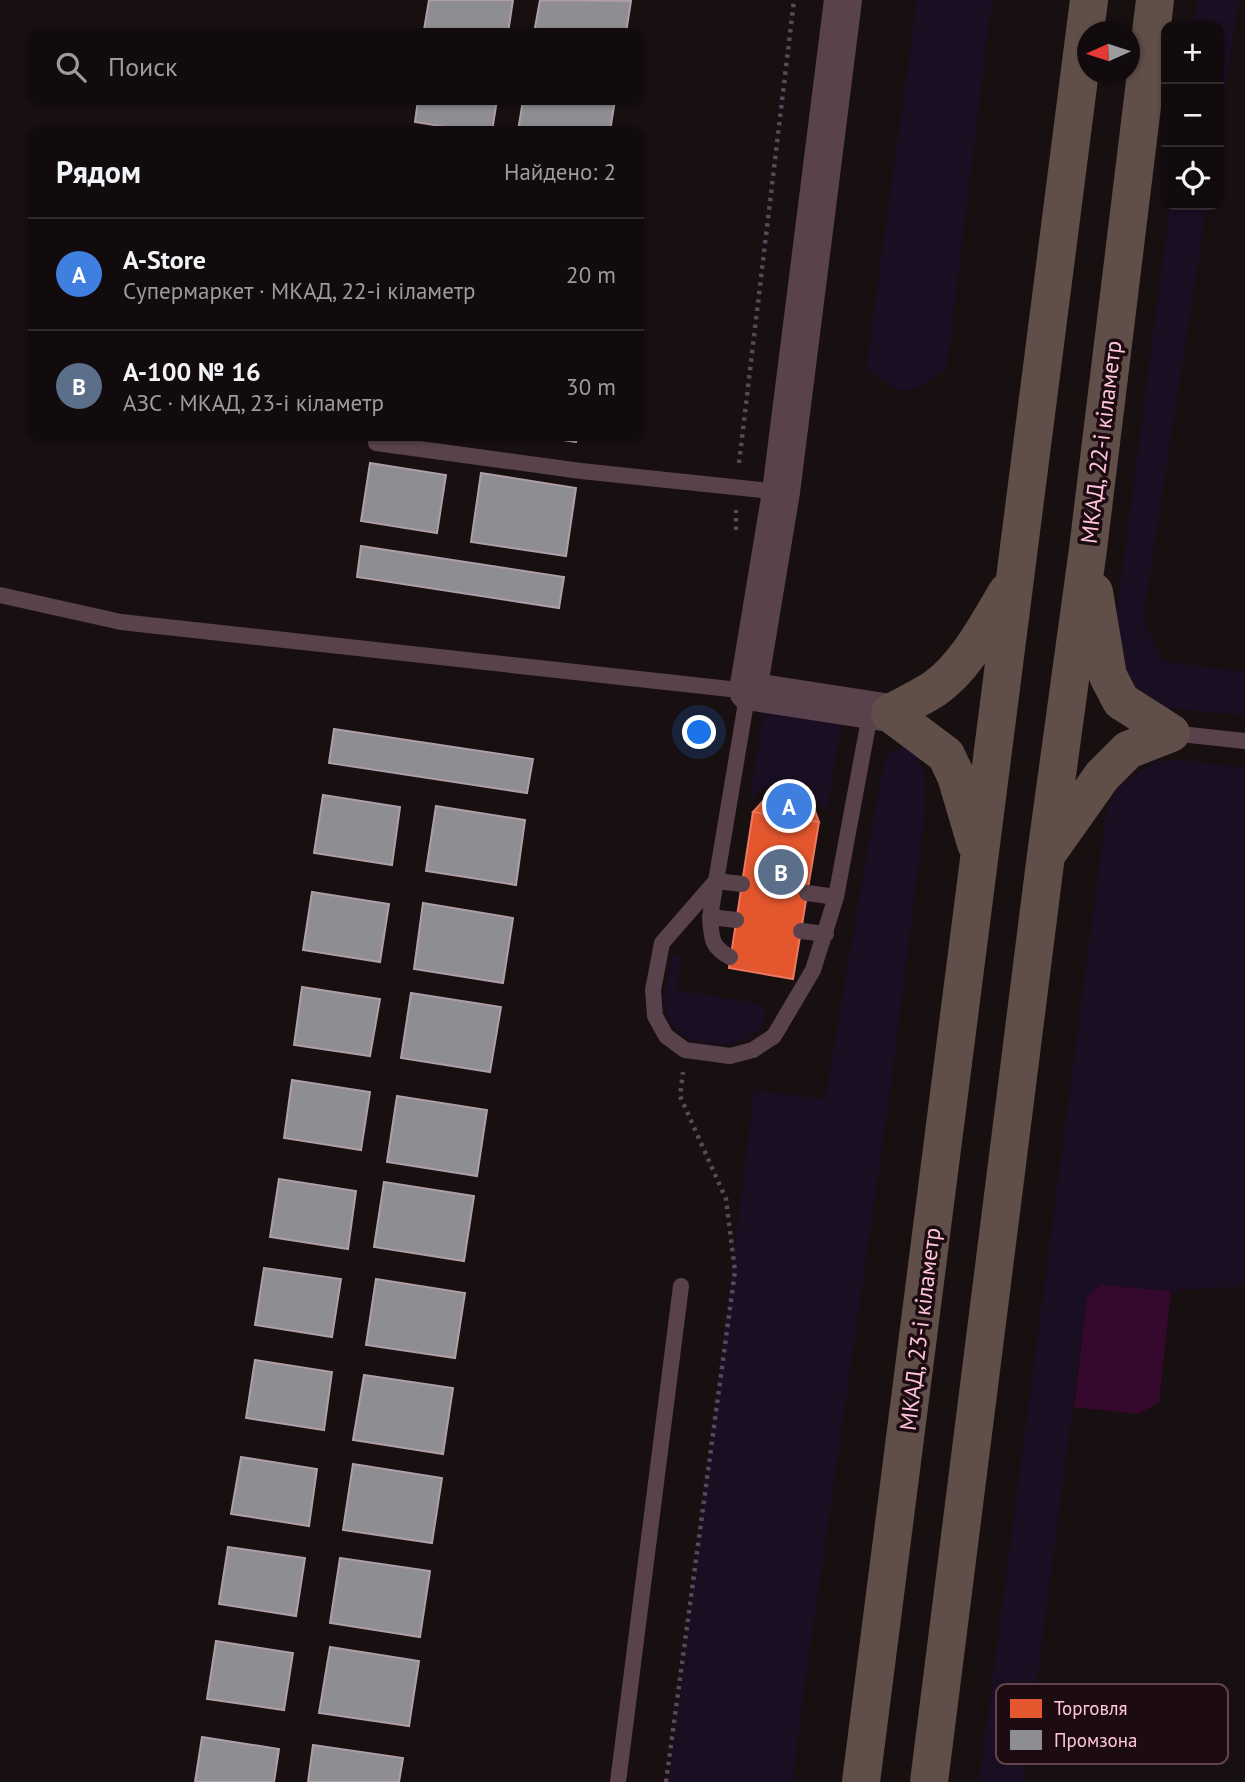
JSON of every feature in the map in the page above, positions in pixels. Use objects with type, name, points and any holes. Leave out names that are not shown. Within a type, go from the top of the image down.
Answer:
[{"type":"highway","points":[[978,867],[1089,0]]},
{"type":"highway","name":"МКАД, 22-і кіламетр","points":[[1044,869],[1088,549],[1155,0]]},
{"type":"highway","points":[[1088,549],[1108,676],[1121,701],[1171,733]]},
{"type":"highway","points":[[881,711],[935,688],[956,668],[982,634],[1013,582]]},
{"type":"highway","points":[[881,711],[946,755],[956,776],[978,867]]},
{"type":"highway","points":[[929,1782],[1044,869],[1102,776],[1128,750],[1171,733]]},
{"type":"highway","name":"МКАД, 23-і кіламетр","points":[[861,1782],[911,1409],[978,867]]},
{"type":"street","points":[[843,0],[781,492],[747,691],[881,711]]},
{"type":"lane","points":[[376,443],[581,471],[781,492]]},
{"type":"lane","points":[[0,595],[121,622],[747,691],[710,917],[712,941],[721,952],[730,957]]},
{"type":"lane","points":[[716,881],[662,943],[653,990],[655,1016],[666,1036],[685,1050],[730,1056],[753,1050],[774,1036],[813,970],[836,897],[881,711]]},
{"type":"lane","points":[[1171,733],[1245,741]]},
{"type":"lane","points":[[716,881],[742,884]]},
{"type":"lane","points":[[807,893],[836,897]]},
{"type":"lane","points":[[710,917],[736,920]]},
{"type":"lane","points":[[801,931],[825,934]]},
{"type":"lane","points":[[796,967],[813,970]]},
{"type":"lane","points":[[618,1782],[681,1286]]},
{"type":"path","points":[[736,539],[736,486],[794,0]]},
{"type":"path","points":[[666,1782],[735,1271],[726,1199],[680,1096],[685,1050]]},
{"type":"shaded area","points":[[917,0],[992,0],[947,368],[924,384],[906,390],[889,385],[866,368]]},
{"type":"shaded area","points":[[1197,0],[1239,0],[1224,98],[1224,21],[1195,21]]},
{"type":"shaded area","points":[[1169,210],[1206,210],[1143,620],[1163,661],[1245,672],[1245,716],[1162,707],[1147,697],[1126,672],[1115,626]]},
{"type":"shaded area","points":[[764,709],[842,720],[827,811],[810,794],[791,786],[771,787],[750,799]]},
{"type":"shaded area","points":[[909,745],[922,769],[926,796],[925,815],[891,1087],[793,1782],[669,1782],[754,1090],[825,1099],[886,755]]},
{"type":"shaded area","points":[[1184,760],[1245,768],[1245,1286],[1171,1291],[1101,1285],[1087,1297],[1037,1684],[996,1684],[996,1764],[1026,1764],[1024,1782],[979,1782],[1107,807],[1121,783],[1158,761]]},
{"type":"shaded area","points":[[672,954],[681,955],[677,990],[755,1003],[765,1008],[763,1023],[754,1035],[740,1042],[705,1043],[689,1038],[675,1028],[665,1008]]},
{"type":"shaded area","points":[[1101,1285],[1171,1291],[1159,1402],[1139,1414],[1074,1407],[1087,1297]]},
{"type":"building: Торговля","points":[[781,794],[804,800],[815,811],[819,822],[753,812],[765,799]]},
{"type":"building: Торговля","points":[[753,812],[819,822],[793,979],[729,968]]},
{"type":"building: Промзона","points":[[429,0],[513,0],[509,28],[424,28]]},
{"type":"building: Промзона","points":[[540,0],[631,1],[627,28],[535,28]]},
{"type":"building: Промзона","points":[[417,105],[496,105],[493,126],[440,126],[415,122]]},
{"type":"building: Промзона","points":[[522,105],[614,105],[611,126],[519,126]]},
{"type":"building: Промзона","points":[[370,463],[446,475],[437,533],[361,521]]},
{"type":"building: Промзона","points":[[481,473],[576,488],[566,556],[471,542]]},
{"type":"building: Промзона","points":[[361,546],[564,577],[559,608],[357,577]]},
{"type":"building: Промзона","points":[[334,729],[533,759],[527,793],[329,763]]},
{"type":"building: Промзона","points":[[323,795],[400,807],[392,865],[314,853]]},
{"type":"building: Промзона","points":[[436,806],[525,820],[516,885],[426,871]]},
{"type":"building: Промзона","points":[[312,892],[389,904],[380,962],[303,950]]},
{"type":"building: Промзона","points":[[423,903],[513,918],[503,983],[414,969]]},
{"type":"building: Промзона","points":[[302,987],[380,999],[370,1056],[294,1045]]},
{"type":"building: Промзона","points":[[411,993],[501,1007],[490,1072],[401,1058]]},
{"type":"building: Промзона","points":[[292,1080],[370,1092],[361,1150],[284,1138]]},
{"type":"building: Промзона","points":[[397,1096],[487,1110],[477,1176],[387,1162]]},
{"type":"building: Промзона","points":[[279,1179],[356,1191],[348,1249],[270,1237]]},
{"type":"building: Промзона","points":[[384,1182],[474,1196],[464,1261],[374,1247]]},
{"type":"building: Промзона","points":[[264,1268],[341,1279],[332,1337],[255,1325]]},
{"type":"building: Промзона","points":[[376,1279],[465,1293],[455,1358],[366,1345]]},
{"type":"building: Промзона","points":[[255,1360],[332,1372],[324,1430],[246,1418]]},
{"type":"building: Промзона","points":[[364,1375],[453,1388],[443,1454],[353,1440]]},
{"type":"building: Промзона","points":[[241,1457],[317,1469],[309,1526],[231,1514]]},
{"type":"building: Промзона","points":[[353,1464],[442,1478],[432,1543],[343,1530]]},
{"type":"building: Промзона","points":[[228,1547],[305,1558],[296,1616],[219,1604]]},
{"type":"building: Промзона","points":[[340,1558],[430,1571],[420,1637],[330,1623]]},
{"type":"building: Промзона","points":[[216,1641],[293,1653],[284,1710],[207,1699]]},
{"type":"building: Промзона","points":[[330,1647],[419,1661],[409,1726],[319,1713]]},
{"type":"building: Промзона","points":[[202,1737],[279,1749],[274,1782],[195,1782]]},
{"type":"building: Промзона","points":[[313,1745],[403,1758],[399,1782],[308,1782]]},
{"type":"place","name":"A-Store","points":[[789,806]]},
{"type":"place","name":"А-100 № 16","points":[[781,872]]}]
